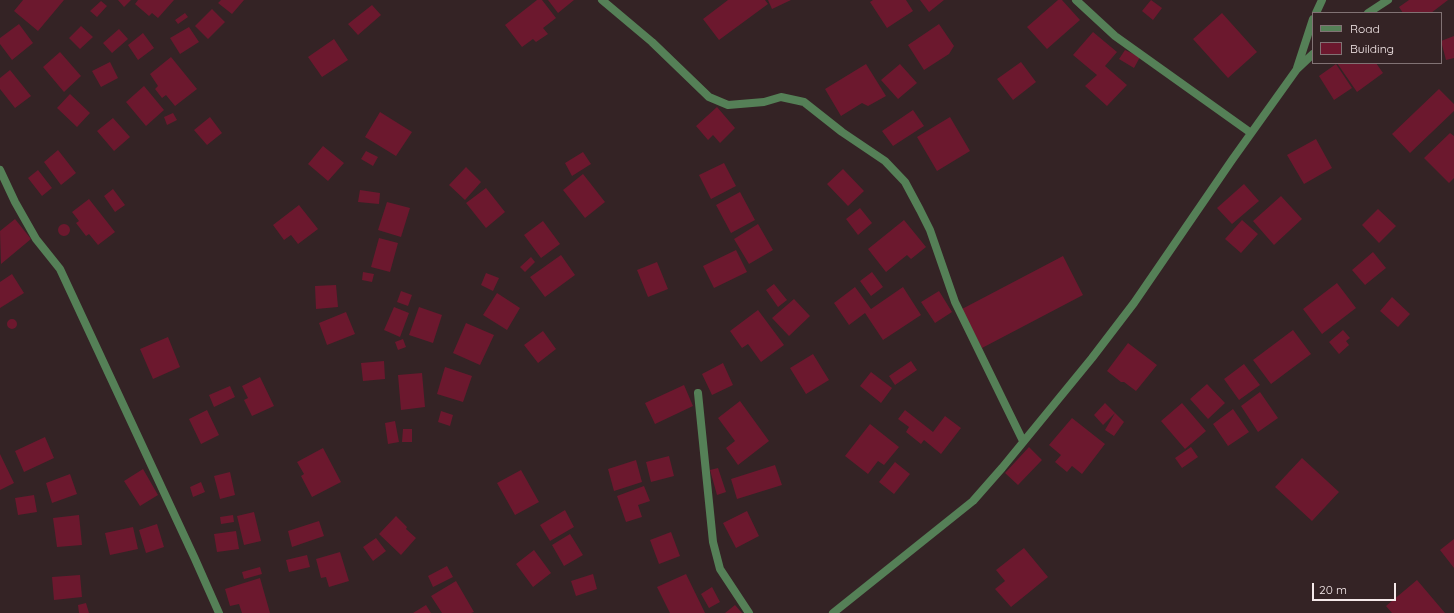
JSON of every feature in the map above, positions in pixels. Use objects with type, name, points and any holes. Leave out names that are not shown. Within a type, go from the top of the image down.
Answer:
[{"type":"street","points":[[602,0],[652,42],[709,97],[728,105],[764,102],[781,98],[804,102],[842,132],[886,161],[905,182],[920,210],[932,235],[955,302],[1023,441]]},
{"type":"street","points":[[1076,0],[1114,36],[1251,133]]},
{"type":"street","points":[[1316,12],[1322,0]]},
{"type":"street","points":[[1370,12],[1388,0]]},
{"type":"street","points":[[1297,69],[1312,22]]},
{"type":"street","points":[[833,613],[973,501],[1092,358],[1134,303],[1251,133],[1297,69],[1312,55]]},
{"type":"street","points":[[0,170],[15,202],[36,240],[60,270],[219,613]]},
{"type":"street","points":[[698,393],[713,542],[720,569],[749,613]]},
{"type":"building","points":[[23,0],[64,0],[38,31],[14,11]]},
{"type":"building","points":[[118,0],[131,0],[124,7]]},
{"type":"building","points":[[138,0],[174,0],[158,18],[152,13],[149,16],[135,4]]},
{"type":"building","points":[[221,0],[244,0],[232,14],[218,3]]},
{"type":"building","points":[[537,0],[542,0],[556,18],[543,28],[548,34],[536,42],[533,39],[522,47],[505,25]]},
{"type":"building","points":[[548,0],[574,0],[558,13]]},
{"type":"building","points":[[728,0],[765,0],[768,4],[719,40],[703,19]]},
{"type":"building","points":[[768,0],[791,0],[772,9]]},
{"type":"building","points":[[873,0],[906,0],[913,11],[887,28],[870,2]]},
{"type":"building","points":[[920,0],[944,0],[929,12]]},
{"type":"building","points":[[1058,0],[1062,0],[1080,20],[1047,49],[1027,27]]},
{"type":"building","points":[[1151,0],[1162,8],[1153,20],[1142,11]]},
{"type":"building","points":[[1409,0],[1448,0],[1432,12],[1402,12],[1399,7]]},
{"type":"building","points":[[101,1],[107,6],[97,17],[90,11]]},
{"type":"building","points":[[372,5],[381,15],[358,35],[348,24]]},
{"type":"building","points":[[212,9],[225,22],[208,39],[195,26]]},
{"type":"building","points":[[185,13],[188,17],[178,24],[175,20]]},
{"type":"building","points":[[1222,13],[1257,52],[1228,78],[1193,39]]},
{"type":"building","points":[[19,24],[33,43],[12,60],[0,44],[0,38]]},
{"type":"building","points":[[939,24],[954,46],[949,54],[924,70],[908,45]]},
{"type":"building","points":[[81,26],[93,37],[80,49],[69,38]]},
{"type":"building","points":[[189,27],[199,42],[180,54],[170,38]]},
{"type":"building","points":[[119,29],[128,39],[112,53],[103,43]]},
{"type":"building","points":[[1093,32],[1117,52],[1105,66],[1127,85],[1107,106],[1085,86],[1097,75],[1073,55]]},
{"type":"building","points":[[143,33],[154,48],[138,60],[128,45]]},
{"type":"building","points":[[1454,36],[1454,58],[1446,60],[1442,41]]},
{"type":"building","points":[[334,39],[348,60],[322,77],[308,57]]},
{"type":"building","points":[[1125,50],[1140,57],[1134,68],[1119,59]]},
{"type":"building","points":[[60,52],[81,76],[64,92],[43,67]]},
{"type":"building","points":[[171,57],[197,89],[175,106],[166,95],[162,98],[155,89],[158,86],[150,74]]},
{"type":"building","points":[[110,62],[118,78],[101,87],[92,71]]},
{"type":"building","points":[[1021,62],[1036,82],[1013,100],[997,79]]},
{"type":"building","points":[[866,64],[886,96],[868,106],[862,103],[841,116],[825,89]]},
{"type":"building","points":[[900,64],[917,83],[898,99],[881,80]]},
{"type":"building","points":[[1336,64],[1352,88],[1334,100],[1319,76]]},
{"type":"building","points":[[1338,64],[1377,64],[1383,73],[1357,92]]},
{"type":"building","points":[[10,70],[31,96],[15,108],[0,89],[0,78]]},
{"type":"building","points":[[144,86],[164,110],[146,126],[126,102]]},
{"type":"building","points":[[1439,89],[1454,104],[1454,111],[1410,153],[1392,134]]},
{"type":"building","points":[[70,94],[90,113],[77,127],[57,108]]},
{"type":"building","points":[[717,107],[735,128],[720,143],[713,135],[708,140],[696,126]]},
{"type":"building","points":[[913,110],[924,126],[893,146],[882,131]]},
{"type":"building","points":[[380,112],[412,132],[396,156],[365,137]]},
{"type":"building","points":[[173,113],[177,120],[167,125],[164,117]]},
{"type":"building","points":[[210,117],[222,133],[207,145],[194,130]]},
{"type":"building","points":[[950,117],[970,151],[937,171],[917,137]]},
{"type":"building","points":[[113,118],[130,137],[114,151],[97,131]]},
{"type":"building","points":[[1450,133],[1454,136],[1454,178],[1449,183],[1424,158]]},
{"type":"building","points":[[1316,139],[1332,168],[1304,184],[1287,155]]},
{"type":"building","points":[[323,146],[344,163],[328,181],[308,164]]},
{"type":"building","points":[[58,150],[76,173],[61,185],[44,162]]},
{"type":"building","points":[[366,151],[378,157],[373,166],[361,159]]},
{"type":"building","points":[[583,152],[591,164],[572,176],[565,163]]},
{"type":"building","points":[[724,163],[736,186],[711,199],[699,175]]},
{"type":"building","points":[[466,167],[481,182],[465,200],[449,185]]},
{"type":"building","points":[[843,169],[864,191],[848,206],[827,184]]},
{"type":"building","points":[[38,170],[52,188],[42,196],[28,178]]},
{"type":"building","points":[[583,174],[605,202],[585,218],[563,190]]},
{"type":"building","points":[[1244,184],[1259,201],[1232,224],[1217,208]]},
{"type":"building","points":[[486,188],[505,212],[486,228],[466,203]]},
{"type":"building","points":[[113,189],[125,205],[115,212],[104,196]]},
{"type":"building","points":[[360,190],[380,193],[379,204],[358,202]]},
{"type":"building","points":[[740,192],[755,220],[731,233],[716,205]]},
{"type":"building","points":[[1281,196],[1302,219],[1274,245],[1253,221]]},
{"type":"building","points":[[89,199],[115,232],[98,245],[89,234],[86,236],[76,223],[79,221],[72,212]]},
{"type":"building","points":[[387,202],[410,208],[401,237],[378,230]]},
{"type":"building","points":[[299,205],[318,229],[298,244],[291,235],[284,240],[273,225]]},
{"type":"building","points":[[860,208],[872,223],[858,235],[846,219]]},
{"type":"building","points":[[1378,209],[1396,226],[1379,243],[1362,225]]},
{"type":"building","points":[[15,219],[31,239],[1,264],[0,231]]},
{"type":"building","points":[[904,220],[926,247],[911,259],[907,255],[886,272],[868,249]]},
{"type":"building","points":[[1242,220],[1258,234],[1241,253],[1225,239]]},
{"type":"building","points":[[543,221],[560,244],[541,258],[524,235]]},
{"type":"building","points":[[62,224],[66,224],[70,230],[66,236],[62,236],[58,232],[58,228]]},
{"type":"building","points":[[758,224],[773,250],[749,264],[734,239]]},
{"type":"building","points":[[379,238],[398,243],[390,272],[371,267]]},
{"type":"building","points":[[736,250],[747,272],[714,288],[703,266]]},
{"type":"building","points":[[1373,252],[1386,268],[1365,285],[1352,270]]},
{"type":"building","points":[[561,255],[575,275],[545,297],[530,277]]},
{"type":"building","points":[[1063,256],[1083,295],[982,348],[962,309]]},
{"type":"building","points":[[531,257],[535,262],[525,272],[520,267]]},
{"type":"building","points":[[657,262],[668,289],[648,297],[637,270]]},
{"type":"building","points":[[363,272],[374,274],[372,282],[362,280]]},
{"type":"building","points":[[872,272],[883,287],[871,296],[860,281]]},
{"type":"building","points":[[486,273],[499,278],[493,291],[481,285]]},
{"type":"building","points":[[12,274],[24,293],[0,308],[0,282]]},
{"type":"building","points":[[1337,283],[1356,308],[1322,334],[1303,309]]},
{"type":"building","points":[[774,284],[787,300],[778,307],[766,290]]},
{"type":"building","points":[[336,285],[338,307],[316,309],[315,286]]},
{"type":"building","points":[[855,287],[871,309],[903,287],[921,315],[883,340],[865,313],[849,325],[834,303]]},
{"type":"building","points":[[401,291],[412,295],[408,306],[397,302]]},
{"type":"building","points":[[939,291],[952,312],[935,323],[921,302]]},
{"type":"building","points":[[497,293],[520,308],[507,330],[483,315]]},
{"type":"building","points":[[1392,297],[1410,314],[1398,327],[1380,311]]},
{"type":"building","points":[[794,299],[810,316],[789,336],[772,318]]},
{"type":"building","points":[[394,307],[409,313],[400,337],[384,330]]},
{"type":"building","points":[[419,307],[442,315],[433,343],[409,335]]},
{"type":"building","points":[[758,310],[784,345],[761,362],[748,344],[742,348],[730,331]]},
{"type":"building","points":[[346,312],[355,334],[327,345],[319,323]]},
{"type":"building","points":[[10,319],[14,319],[16,320],[16,328],[10,329],[7,326],[7,322]]},
{"type":"building","points":[[466,323],[494,335],[480,365],[453,353]]},
{"type":"building","points":[[1293,330],[1311,354],[1271,384],[1253,360]]},
{"type":"building","points":[[1343,330],[1350,338],[1346,341],[1349,345],[1339,354],[1329,342]]},
{"type":"building","points":[[543,331],[556,349],[538,363],[524,345]]},
{"type":"building","points":[[168,337],[180,367],[153,379],[140,349]]},
{"type":"building","points":[[403,339],[406,347],[398,350],[395,342]]},
{"type":"building","points":[[1128,343],[1157,365],[1136,391],[1107,371]]},
{"type":"building","points":[[813,354],[829,380],[806,394],[790,368]]},
{"type":"building","points":[[384,361],[385,379],[363,381],[361,363]]},
{"type":"building","points":[[911,361],[917,370],[895,385],[889,376]]},
{"type":"building","points":[[723,363],[733,385],[712,395],[702,374]]},
{"type":"building","points":[[1244,364],[1260,385],[1239,400],[1224,379]]},
{"type":"building","points":[[445,367],[472,376],[463,402],[437,394]]},
{"type":"building","points":[[871,372],[892,388],[881,403],[860,386]]},
{"type":"building","points":[[422,373],[425,407],[401,410],[398,375]]},
{"type":"building","points":[[260,377],[274,406],[252,416],[244,400],[248,398],[242,386]]},
{"type":"building","points":[[1207,384],[1225,403],[1208,419],[1190,399]]},
{"type":"building","points":[[684,385],[693,406],[655,424],[645,403]]},
{"type":"building","points":[[230,386],[235,397],[214,407],[209,395]]},
{"type":"building","points":[[1260,392],[1278,418],[1258,432],[1241,406]]},
{"type":"building","points":[[740,401],[769,441],[738,465],[726,448],[735,441],[718,418]]},
{"type":"building","points":[[1105,403],[1115,413],[1103,425],[1094,415]]},
{"type":"building","points":[[1182,403],[1206,431],[1185,449],[1161,421]]},
{"type":"building","points":[[1233,409],[1249,432],[1228,446],[1213,424]]},
{"type":"building","points":[[207,410],[219,435],[201,444],[189,419]]},
{"type":"building","points":[[905,410],[933,432],[945,416],[961,428],[941,454],[924,440],[921,444],[906,432],[909,427],[898,419]]},
{"type":"building","points":[[441,411],[453,415],[450,426],[438,422]]},
{"type":"building","points":[[1115,413],[1124,422],[1114,436],[1105,430]]},
{"type":"building","points":[[1072,418],[1105,444],[1082,474],[1072,466],[1067,472],[1055,462],[1061,455],[1049,445]]},
{"type":"building","points":[[395,421],[399,442],[388,444],[385,423]]},
{"type":"building","points":[[870,424],[899,447],[884,465],[878,461],[868,474],[845,456]]},
{"type":"building","points":[[403,429],[412,429],[412,442],[402,442]]},
{"type":"building","points":[[45,437],[54,458],[24,472],[15,451]]},
{"type":"building","points":[[1029,447],[1042,460],[1018,485],[1005,473]]},
{"type":"building","points":[[1191,447],[1198,457],[1182,468],[1175,458]]},
{"type":"building","points":[[323,448],[341,482],[312,497],[301,476],[304,474],[297,462]]},
{"type":"building","points":[[0,454],[14,483],[0,490]]},
{"type":"building","points":[[669,456],[674,476],[651,482],[646,462]]},
{"type":"building","points":[[1302,458],[1339,492],[1312,521],[1275,487]]},
{"type":"building","points":[[636,460],[642,482],[614,491],[608,469]]},
{"type":"building","points":[[895,462],[910,474],[894,494],[879,482]]},
{"type":"building","points":[[775,465],[782,485],[737,499],[731,479]]},
{"type":"building","points":[[718,468],[726,492],[717,495],[710,470]]},
{"type":"building","points":[[143,469],[158,495],[140,506],[124,481]]},
{"type":"building","points":[[521,470],[539,502],[515,515],[497,483]]},
{"type":"building","points":[[230,472],[235,495],[220,499],[214,476]]},
{"type":"building","points":[[70,474],[77,494],[52,503],[46,483]]},
{"type":"building","points":[[201,482],[205,492],[193,497],[190,487]]},
{"type":"building","points":[[644,486],[650,501],[638,505],[642,517],[626,522],[617,496]]},
{"type":"building","points":[[34,495],[37,512],[18,515],[15,498]]},
{"type":"building","points":[[565,510],[574,527],[550,541],[540,525]]},
{"type":"building","points":[[747,511],[759,536],[736,548],[723,523]]},
{"type":"building","points":[[254,512],[261,541],[244,545],[237,516]]},
{"type":"building","points":[[79,515],[82,545],[57,547],[53,518]]},
{"type":"building","points":[[233,515],[234,522],[221,524],[220,517]]},
{"type":"building","points":[[396,516],[407,527],[406,529],[416,538],[401,555],[379,534]]},
{"type":"building","points":[[319,521],[324,536],[292,547],[288,531]]},
{"type":"building","points":[[157,524],[164,547],[146,553],[139,530]]},
{"type":"building","points":[[133,527],[138,549],[110,555],[105,533]]},
{"type":"building","points":[[236,531],[239,549],[217,552],[214,534]]},
{"type":"building","points":[[671,532],[680,556],[659,564],[650,540]]},
{"type":"building","points":[[570,534],[583,555],[564,566],[552,545]]},
{"type":"building","points":[[376,538],[386,551],[373,561],[363,547]]},
{"type":"building","points":[[1454,539],[1454,568],[1440,550]]},
{"type":"building","points":[[1024,548],[1048,577],[1011,607],[995,589],[1005,581],[996,570]]},
{"type":"building","points":[[534,550],[551,573],[533,587],[516,564]]},
{"type":"building","points":[[340,552],[349,581],[329,587],[326,577],[321,578],[316,559]]},
{"type":"building","points":[[307,555],[310,567],[289,572],[286,560]]},
{"type":"building","points":[[447,566],[453,577],[433,587],[428,576]]},
{"type":"building","points":[[260,567],[262,574],[244,579],[242,572]]},
{"type":"building","points":[[593,574],[597,589],[576,596],[571,581]]},
{"type":"building","points":[[686,574],[705,613],[670,613],[657,587]]},
{"type":"building","points":[[80,575],[82,597],[54,600],[52,577]]},
{"type":"building","points":[[260,578],[270,613],[242,613],[239,604],[230,606],[225,589]]},
{"type":"building","points":[[1417,580],[1445,613],[1392,613],[1386,606]]},
{"type":"building","points":[[456,581],[474,612],[442,613],[431,596]]},
{"type":"building","points":[[712,587],[720,602],[709,608],[701,594]]},
{"type":"building","points":[[86,603],[89,613],[79,613],[78,605]]},
{"type":"building","points":[[426,605],[431,613],[413,613]]},
{"type":"building","points":[[735,605],[742,613],[725,613]]}]
